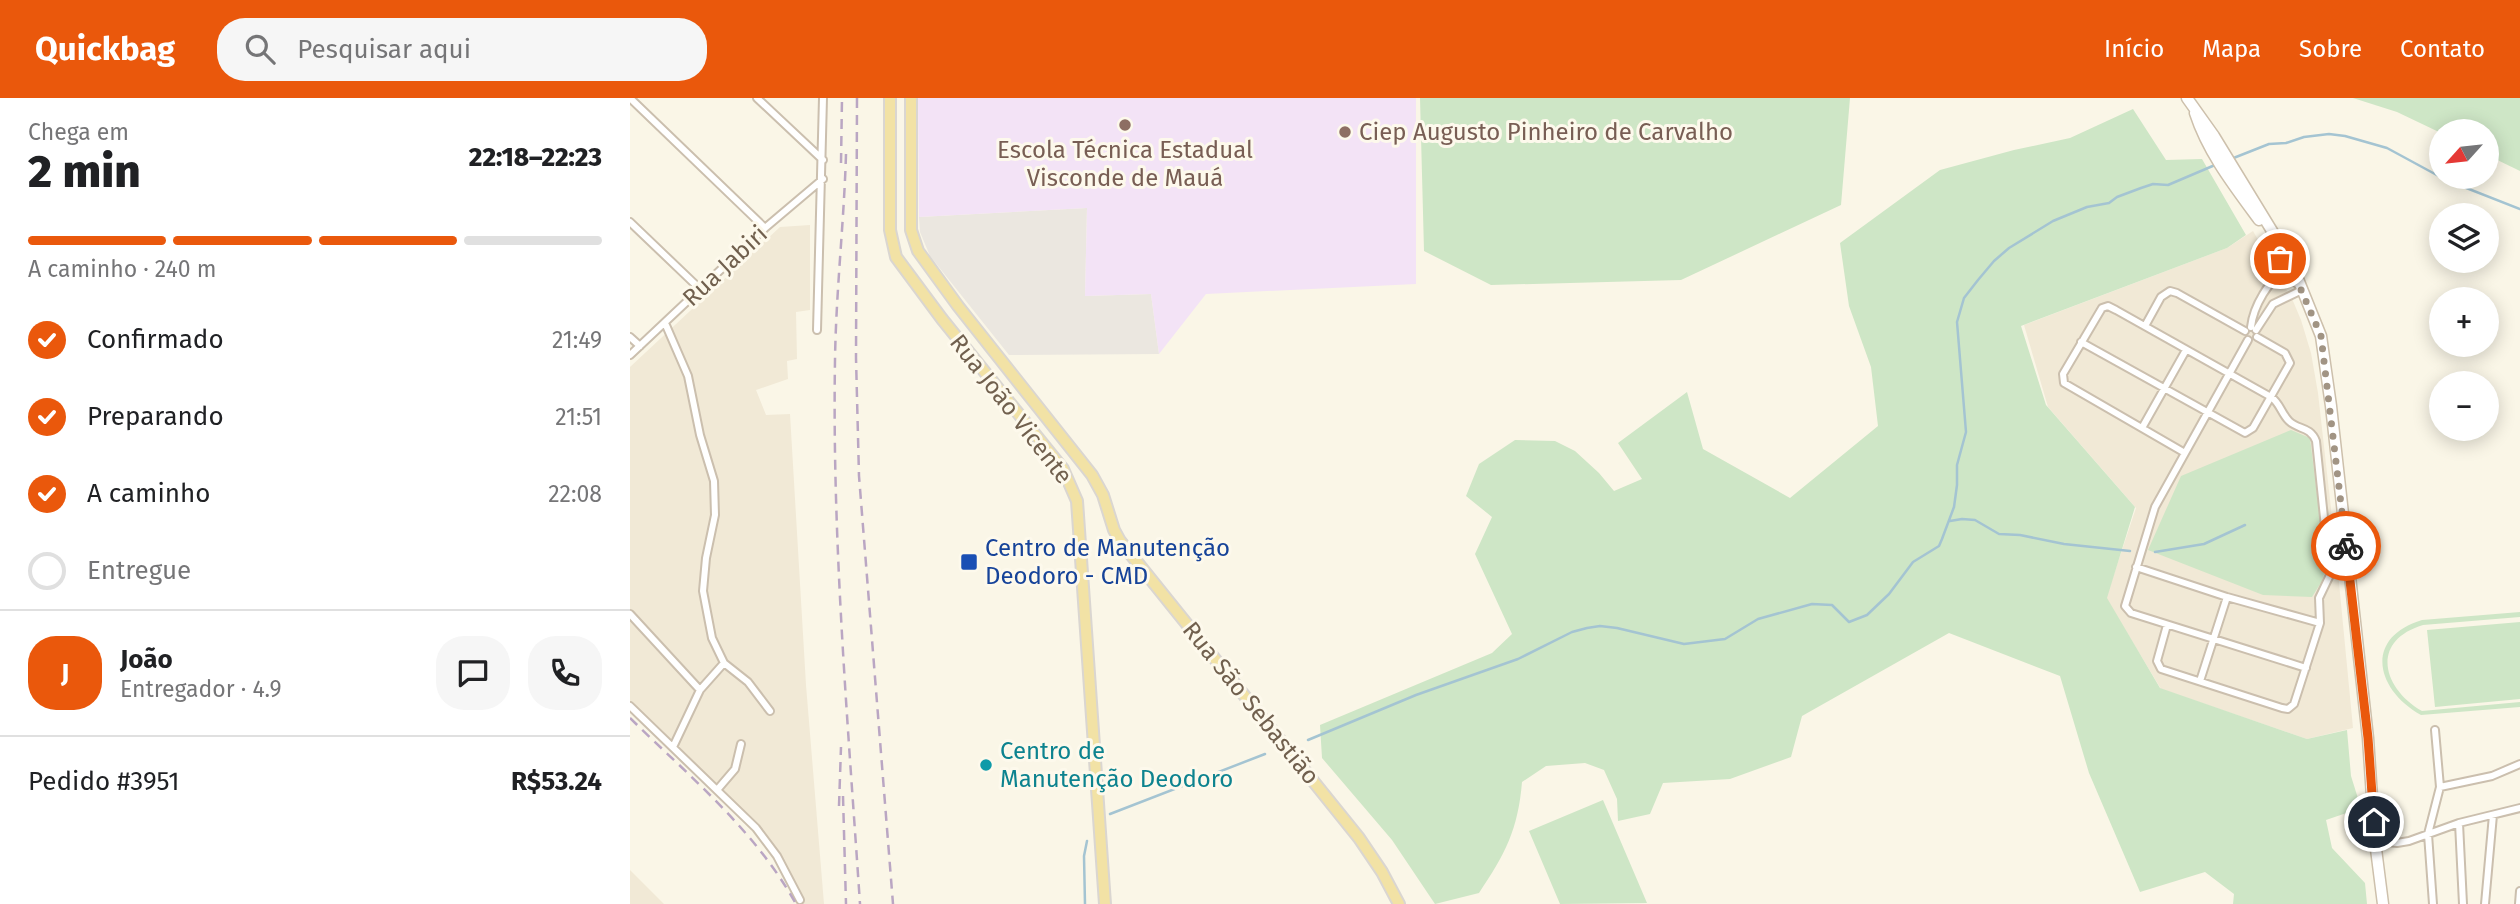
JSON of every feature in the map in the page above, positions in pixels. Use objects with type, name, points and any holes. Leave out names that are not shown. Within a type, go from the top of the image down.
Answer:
[{"type":"main road","name":"Rua João Vicente","points":[[890,98],[890,230],[896,257],[942,319],[1063,469],[1077,501],[1105,904]]},
{"type":"main road","name":"Rua João Vicente","points":[[911,98],[911,230],[918,251],[958,306],[1083,463],[1106,502]]},
{"type":"main road","points":[[2190,103],[2301,287],[2319,328],[2325,356],[2368,738],[2375,841],[2383,904]]},
{"type":"main road","points":[[890,192],[910,198]]},
{"type":"main road","points":[[942,319],[958,306]]},
{"type":"main road","name":"Rua São Sebastião","points":[[1106,502],[1120,541],[1359,838],[1399,904]]},
{"type":"street","points":[[630,98],[765,228]]},
{"type":"street","points":[[757,98],[823,160]]},
{"type":"street","points":[[817,330],[823,98]]},
{"type":"street","name":"Rua Jabiri","points":[[630,355],[765,228],[823,179]]},
{"type":"street","points":[[630,222],[700,289]]},
{"type":"street","points":[[2252,331],[2251,322],[2273,280],[2290,272]]},
{"type":"street","points":[[2301,287],[2273,304],[2245,337],[2248,340],[2155,507],[2125,601],[2126,608],[2131,613],[2306,668]]},
{"type":"street","points":[[2081,342],[2245,433],[2253,428],[2288,366],[2289,358],[2284,352],[2252,331],[2170,291],[2161,297],[2145,326]]},
{"type":"street","points":[[2167,625],[2158,659],[2158,666],[2165,671],[2288,709],[2296,702],[2320,623],[2319,600],[2329,581],[2330,572],[2316,441],[2311,431],[2288,421],[2278,403],[2271,397],[2111,307],[2100,309],[2063,374],[2064,383],[2185,453]]},
{"type":"street","points":[[665,323],[688,376],[698,428],[714,481],[715,514],[706,558],[703,591],[712,638],[723,663],[748,682],[770,711]]},
{"type":"street","points":[[630,337],[640,346]]},
{"type":"street","points":[[2142,428],[2186,350]]},
{"type":"street","points":[[2136,567],[2227,597],[2320,623]]},
{"type":"street","points":[[2200,681],[2227,597]]},
{"type":"street","points":[[630,614],[700,690]]},
{"type":"street","points":[[673,747],[700,690],[723,663]]},
{"type":"street","points":[[630,706],[761,834],[777,856],[800,900]]},
{"type":"street","points":[[2433,904],[2428,834],[2440,787],[2435,730]]},
{"type":"street","points":[[717,790],[735,769],[741,744]]},
{"type":"street","points":[[2440,787],[2492,776],[2520,764]]},
{"type":"street","points":[[2375,841],[2397,844],[2459,823],[2520,808]]},
{"type":"street","points":[[2484,904],[2493,815]]},
{"type":"street","points":[[2459,823],[2463,904]]},
{"type":"street","points":[[2519,904],[2520,891]]},
{"type":"shaded area","points":[[918,98],[1416,98],[1416,284],[1206,294],[1159,354],[1151,294],[1085,296],[1087,208],[919,217]]},
{"type":"shaded area","points":[[1087,208],[1085,296],[1151,294],[1159,354],[1009,355],[930,256],[920,232],[919,217]]},
{"type":"shaded area","points":[[810,225],[810,310],[796,312],[797,359],[787,361],[788,379],[756,390],[766,415],[790,414],[806,685],[824,904],[803,904],[781,862],[756,826],[630,704],[630,367],[780,227]]},
{"type":"shaded area","points":[[2253,231],[2293,301],[2311,353],[2337,562],[2353,728],[2307,739],[2161,689],[2106,598],[2136,508],[2048,407],[2024,325],[2227,248]]},
{"type":"shaded area","points":[[630,870],[664,904],[630,904]]},
{"type":"green space","points":[[1420,98],[1850,98],[1841,205],[1681,280],[1491,285],[1424,251]]},
{"type":"green space","points":[[2353,98],[2520,98],[2520,171],[2499,161],[2499,119],[2429,119],[2429,127],[2397,112]]},
{"type":"green space","points":[[2133,109],[2166,160],[2202,159],[2246,235],[2227,248],[2021,326],[2046,405],[2135,507],[2107,598],[2160,688],[2307,739],[2347,730],[2351,776],[2361,808],[2326,820],[2332,848],[2365,883],[2367,904],[2233,904],[2234,894],[2205,872],[2140,892],[2089,773],[2060,676],[1949,633],[1802,716],[1791,757],[1730,779],[1663,783],[1650,814],[1618,821],[1617,799],[1604,770],[1585,763],[1546,766],[1522,782],[1509,841],[1479,893],[1435,904],[1392,840],[1322,758],[1320,725],[1492,653],[1512,634],[1475,554],[1492,517],[1466,496],[1479,464],[1515,440],[1555,441],[1575,451],[1614,491],[1642,479],[1618,443],[1687,392],[1703,449],[1790,498],[1878,426],[1871,367],[1849,306],[1840,243],[1940,170],[2070,138]]},
{"type":"green space","points":[[2291,430],[2310,438],[2326,567],[2322,581],[2312,597],[2263,595],[2148,550],[2181,476]]},
{"type":"green space","points":[[2520,612],[2520,617],[2423,625],[2406,632],[2395,642],[2389,653],[2388,665],[2398,690],[2422,711],[2520,702],[2520,707],[2421,715],[2394,692],[2386,679],[2382,665],[2384,651],[2391,639],[2403,628],[2422,620]]},
{"type":"green space","points":[[2520,622],[2520,699],[2435,707],[2427,630]]},
{"type":"green space","points":[[1603,800],[1647,903],[1560,904],[1529,831]]},
{"type":"waterway","points":[[2231,159],[2269,144],[2329,134],[2345,136],[2387,148],[2446,180],[2520,209]]},
{"type":"waterway","points":[[1308,740],[1416,695],[1518,659],[1572,632],[1587,628],[1617,628],[1684,644],[1725,639],[1758,619],[1812,604],[1832,605],[1849,622],[1867,615],[1889,594],[1913,562],[1939,546],[1954,507],[1957,465],[1966,432],[1957,322],[1964,298],[1994,261],[2009,248],[2053,221],[2087,207],[2109,203],[2117,197],[2153,184],[2168,185],[2215,165]]},
{"type":"waterway","points":[[1950,521],[1975,520],[1999,534],[2130,551]]},
{"type":"waterway","points":[[2155,552],[2204,544],[2245,525]]},
{"type":"waterway","points":[[1110,814],[1265,754]]},
{"type":"waterway","points":[[1085,904],[1084,856],[1087,841]]},
{"type":"railway","points":[[841,163],[842,98]]},
{"type":"railway","points":[[857,98],[856,358],[859,476],[893,904]]},
{"type":"railway","points":[[846,154],[836,334],[836,496],[860,904]]},
{"type":"railway","points":[[630,718],[741,828],[780,877],[796,904]]},
{"type":"railway","points":[[839,806],[841,747]]},
{"type":"railway","points":[[843,796],[846,904]]},
{"type":"way so far","points":[[2280,259],[2299,285],[2321,336],[2346,546]]},
{"type":"place","name":"Escola Técnica Estadual Visconde de Mauá","points":[[1125,125]]},
{"type":"place","name":"Ciep Augusto Pinheiro de Carvalho","points":[[1345,132]]},
{"type":"place","name":"Centro de Manutenção Deodoro - CMD","points":[[969,562]]},
{"type":"place","name":"Centro de Manutenção Deodoro","points":[[986,765]]},
{"type":"route","points":[[2346,546],[2368,738],[2374,822]]}]
